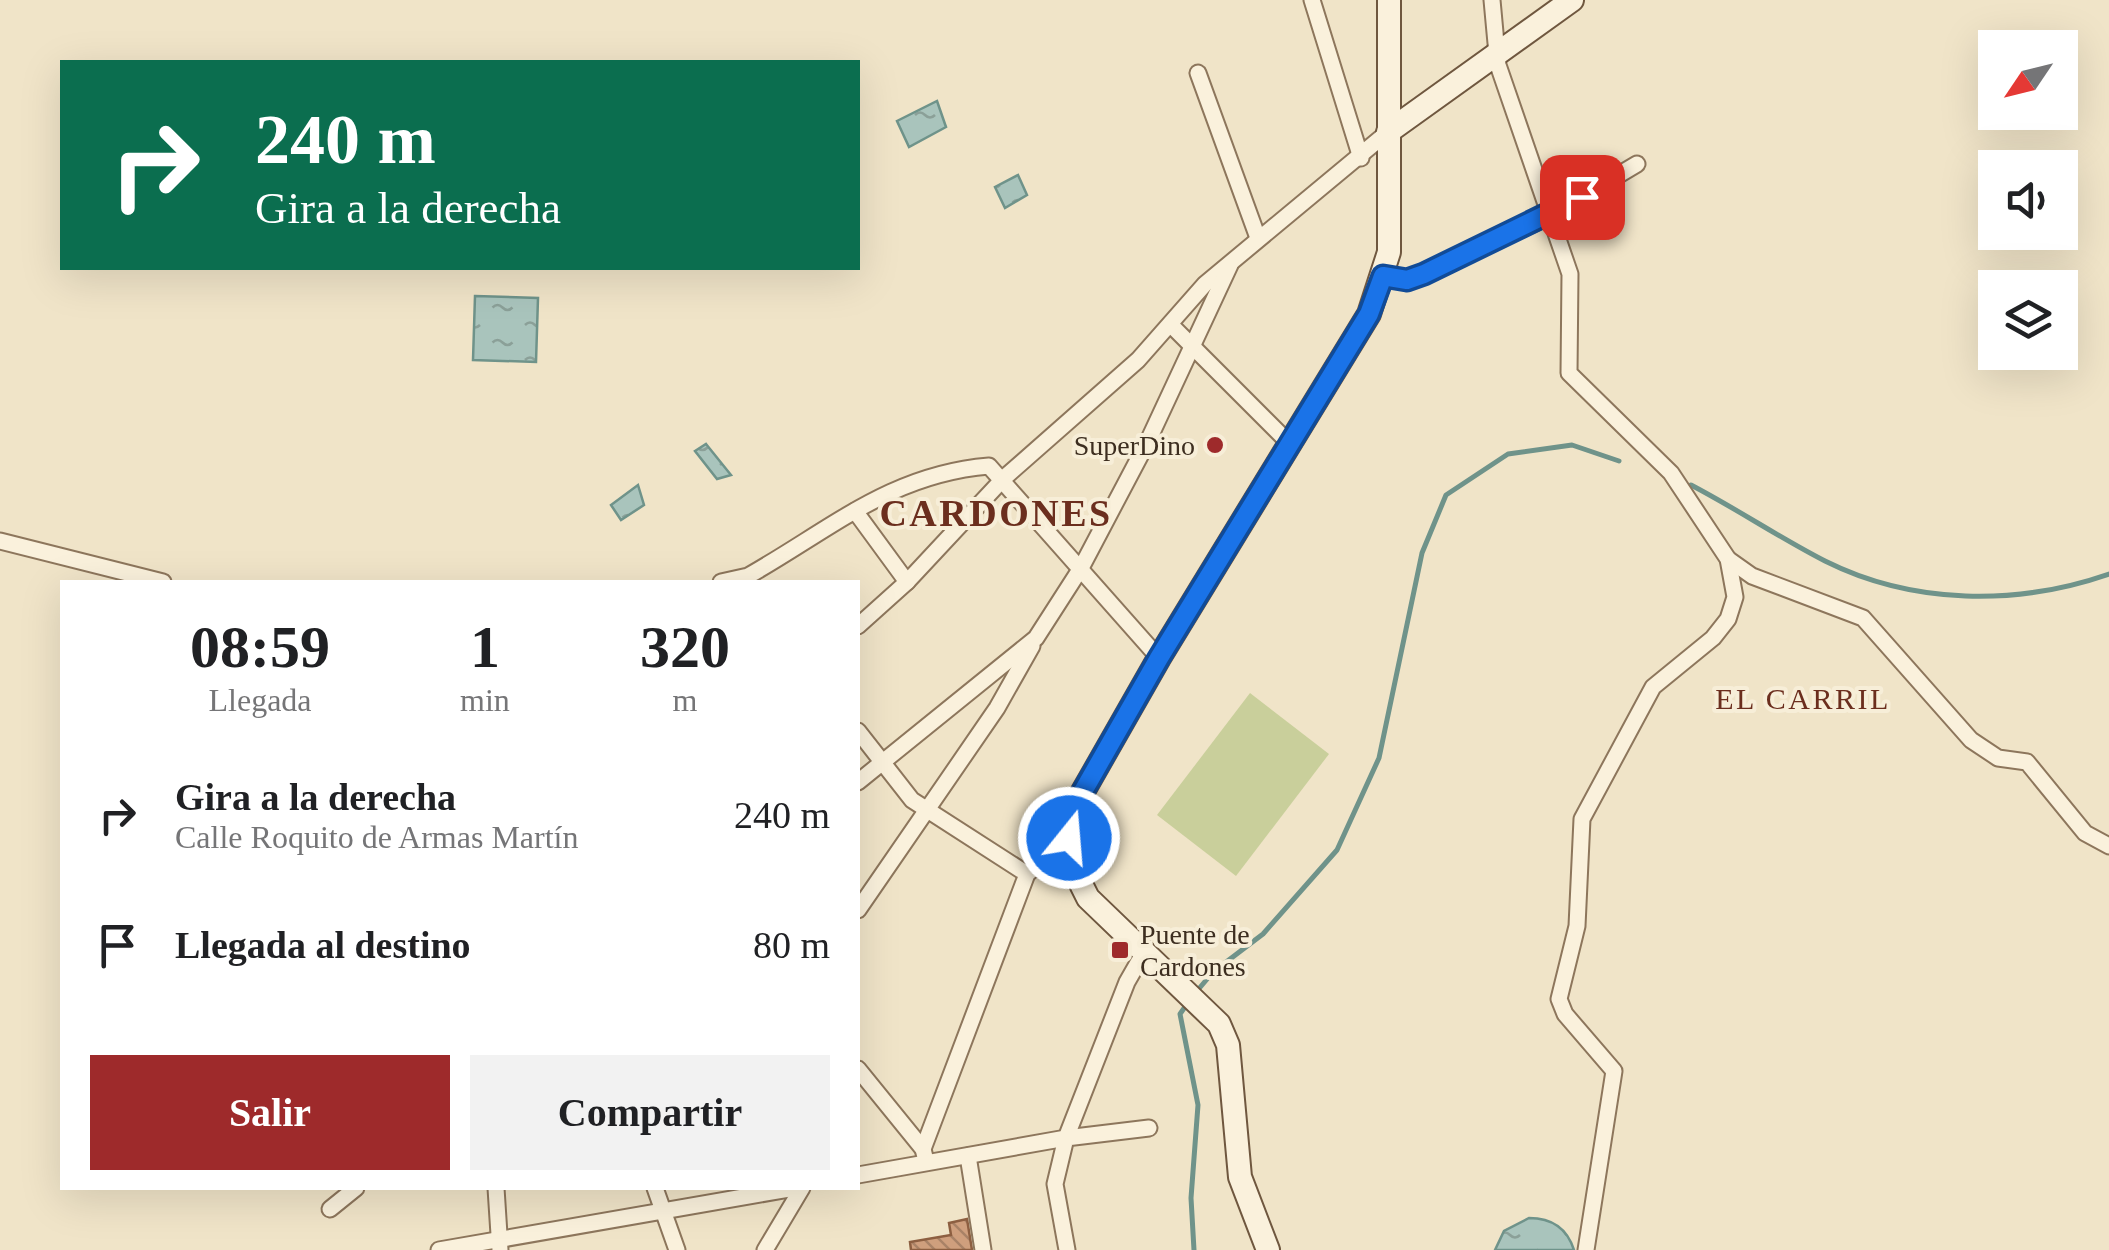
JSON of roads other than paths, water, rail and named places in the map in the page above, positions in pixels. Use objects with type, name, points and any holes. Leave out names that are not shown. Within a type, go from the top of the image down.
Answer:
[{"type":"street","points":[[1312,0],[1361,158]]},
{"type":"street","points":[[1268,1250],[1240,1177],[1228,1045],[1208,1008],[1143,954],[1088,898],[1070,862],[1069,838],[1077,802],[1159,658],[1369,314],[1389,252],[1389,0]]},
{"type":"street","points":[[1492,0],[1498,65],[1570,274],[1569,373],[1671,474],[1728,559],[1752,576],[1863,618],[1971,740],[1998,758],[2026,762],[2085,833],[2109,846]]},
{"type":"street","points":[[860,624],[906,582],[1004,478],[1138,360],[1231,261],[1430,98],[1572,0]]},
{"type":"street","points":[[1198,73],[1258,238]]},
{"type":"street","points":[[1388,84],[1411,98],[1430,98]]},
{"type":"street","points":[[1383,276],[1407,280],[1424,274],[1548,217],[1637,164]]},
{"type":"street","points":[[860,907],[998,708],[1036,638],[1081,568],[1192,348],[1231,261]]},
{"type":"street","points":[[1171,325],[1289,443]]},
{"type":"street","points":[[743,580],[906,482],[954,469],[989,466],[1004,478],[1159,658]]},
{"type":"street","points":[[855,511],[906,582]]},
{"type":"street","points":[[0,541],[154,580]]},
{"type":"street","points":[[1586,1250],[1596,1164],[1613,1101],[1614,1072],[1565,1014],[1559,999],[1576,926],[1582,819],[1653,687],[1713,638],[1728,619],[1734,596],[1728,559]]},
{"type":"street","points":[[860,780],[1036,638]]},
{"type":"street","points":[[860,734],[912,800],[1026,874]]},
{"type":"street","points":[[924,1155],[1026,874],[1069,838]]},
{"type":"street","points":[[1067,1250],[1054,1184],[1066,1138],[1127,982],[1143,954]]},
{"type":"street","points":[[860,1073],[924,1155]]},
{"type":"street","points":[[860,1174],[924,1155],[968,1156],[1149,1128]]},
{"type":"street","points":[[968,1156],[983,1250]]},
{"type":"street","points":[[330,1209],[354,1190]]},
{"type":"street","points":[[496,1190],[500,1244]]},
{"type":"street","points":[[656,1190],[676,1250]]},
{"type":"street","points":[[438,1250],[500,1244],[664,1209],[785,1190]]},
{"type":"street","points":[[765,1250],[797,1190]]},
{"type":"water","points":[[937,101],[946,127],[909,147],[897,121]]},
{"type":"water","points":[[1018,175],[1027,195],[1005,208],[995,187]]},
{"type":"water","points":[[475,296],[538,298],[536,362],[473,360]]},
{"type":"water","points":[[706,444],[731,475],[717,479],[695,451]]},
{"type":"water","points":[[638,485],[644,505],[621,520],[611,505]]},
{"type":"water","points":[[1529,1218],[1558,1226],[1574,1250],[1495,1250],[1504,1231]]},
{"type":"waterway","points":[[1197,991],[1213,972],[1263,934],[1337,850],[1379,758],[1422,553],[1446,495],[1508,454],[1572,445],[1619,461]]},
{"type":"waterway","points":[[1691,485],[1825,561],[1894,586],[1929,593],[2002,596],[2038,592],[2109,574]]},
{"type":"waterway","points":[[1187,1004],[1180,1014],[1198,1105],[1191,1198],[1194,1250]]},
{"type":"place","name":"SuperDino","points":[[1215,445]]},
{"type":"place","name":"Puente de Cardones","points":[[1120,950]]},
{"type":"district","name":"CARDONES","points":[[996,513]]},
{"type":"district","name":"EL CARRIL","points":[[1803,699]]}]
